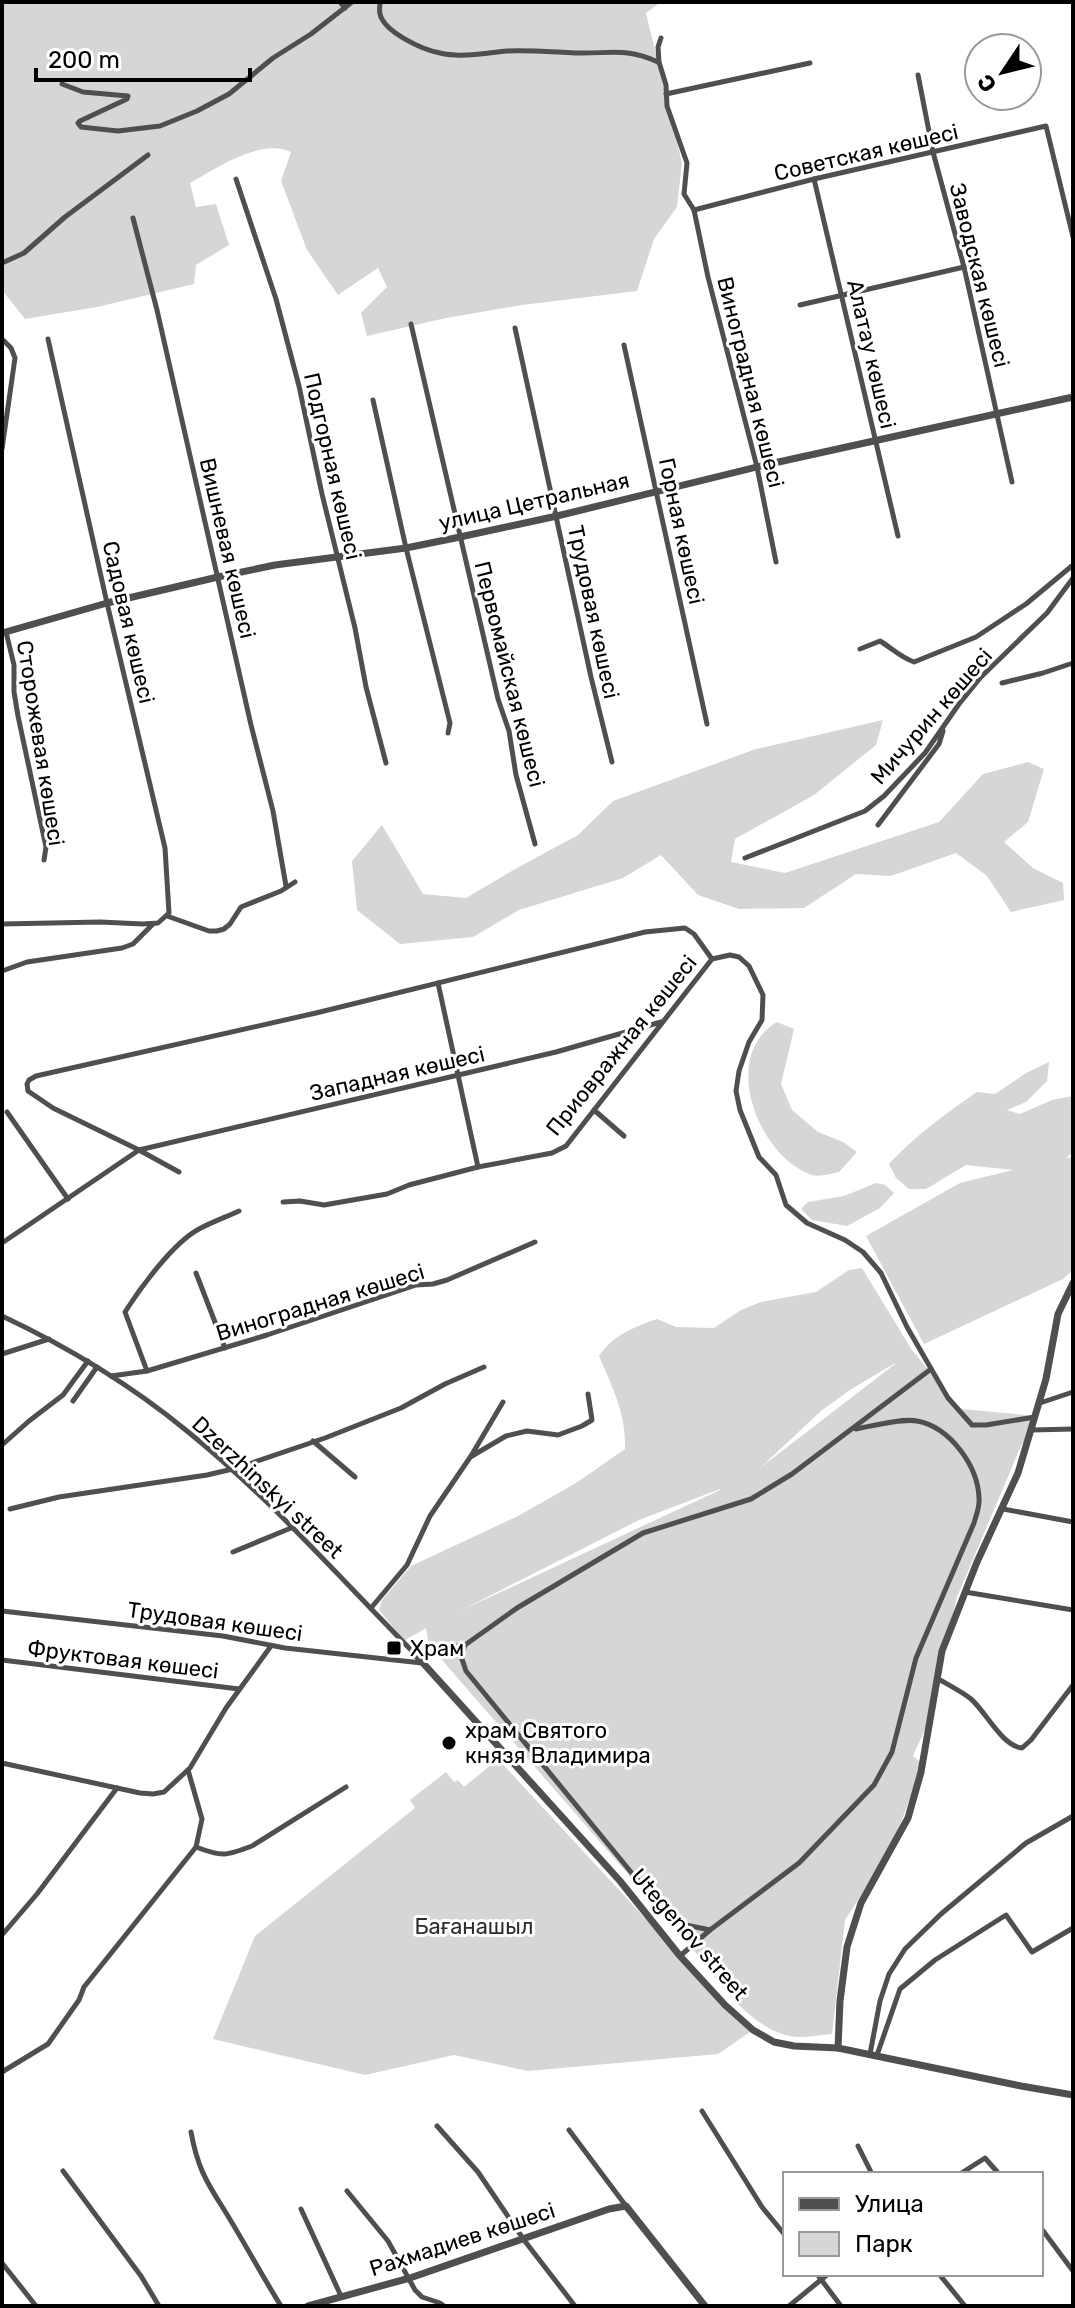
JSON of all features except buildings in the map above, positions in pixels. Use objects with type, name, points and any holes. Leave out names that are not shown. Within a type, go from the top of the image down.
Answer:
[{"type":"street","points":[[340,2],[345,8]]},
{"type":"street","points":[[62,84],[90,94],[128,96],[80,121],[81,127],[118,131],[160,126],[229,94],[273,58],[352,2]]},
{"type":"street","points":[[380,2],[380,15],[385,24],[413,43],[440,54],[531,51],[596,53],[620,50],[640,53],[659,62]]},
{"type":"street","name":"Виноградная көшесі","points":[[661,38],[659,62],[671,121],[687,163],[684,194],[694,210],[757,467],[776,562]]},
{"type":"street","points":[[666,94],[810,63]]},
{"type":"street","name":"Заводская көшесі","points":[[918,75],[933,152],[964,267],[1012,482]]},
{"type":"street","name":"Советская көшесі","points":[[694,210],[1046,126],[1073,237]]},
{"type":"street","points":[[2,263],[24,253],[65,217],[148,155]]},
{"type":"street","name":"Подгорная көшесі","points":[[236,179],[276,299],[299,386],[386,763]]},
{"type":"street","name":"Алатау көшесі","points":[[814,179],[898,536]]},
{"type":"street","name":"Вишневая көшесі","points":[[133,218],[273,811],[286,886]]},
{"type":"street","points":[[800,305],[964,267]]},
{"type":"street","name":"Первомайская көшесі","points":[[411,324],[498,699],[509,731],[516,775],[535,844]]},
{"type":"street","name":"Трудовая көшесі","points":[[515,328],[612,762]]},
{"type":"street","points":[[2,339],[15,358],[2,449]]},
{"type":"street","name":"Садовая көшесі","points":[[48,339],[165,848],[168,915]]},
{"type":"street","name":"Горная көшесі","points":[[624,345],[707,724]]},
{"type":"street","name":"улица Цетральная","points":[[4,632],[107,603],[218,577],[275,565],[406,548],[460,537],[1073,397]]},
{"type":"street","points":[[373,400],[450,723],[448,733]]},
{"type":"street","points":[[860,649],[880,641],[899,657],[914,662],[976,637],[1026,604],[1073,565]]},
{"type":"street","name":"Мичурин көшесі","points":[[745,858],[865,811],[884,796],[925,753],[981,677],[1047,613],[1073,578]]},
{"type":"street","name":"Сторожевая көшесі","points":[[4,632],[14,665],[14,692],[20,728],[46,847],[44,860]]},
{"type":"street","points":[[1002,683],[1073,663]]},
{"type":"street","points":[[878,825],[939,744],[945,727]]},
{"type":"street","points":[[2,971],[27,962],[122,948],[133,944],[154,923],[168,915],[209,931],[224,929],[241,907],[295,882]]},
{"type":"street","points":[[2,924],[154,923]]},
{"type":"street","points":[[179,1172],[53,1108],[28,1091],[29,1080],[645,932],[685,928],[694,934],[712,959]]},
{"type":"street","name":"Приовражная көшесі","points":[[283,1202],[324,1205],[397,1191],[478,1167],[552,1153],[566,1146],[712,959],[730,955],[739,957],[749,966],[763,995],[762,1020],[749,1042],[736,1091],[740,1110],[759,1157],[776,1175],[786,1205],[807,1223],[863,1252],[881,1273],[907,1327],[948,1398],[972,1425],[1036,1416]]},
{"type":"street","points":[[438,983],[478,1167]]},
{"type":"street","name":"Западная көшесі","points":[[139,1150],[556,1052],[662,1022]]},
{"type":"street","points":[[594,1110],[624,1136]]},
{"type":"street","points":[[7,1112],[68,1199]]},
{"type":"street","points":[[2,1243],[139,1150]]},
{"type":"street","points":[[147,1371],[125,1312],[139,1291],[197,1229],[239,1211]]},
{"type":"street","name":"Виноградная көшесі","points":[[110,1377],[147,1371],[416,1285],[447,1280],[535,1242]]},
{"type":"street","points":[[196,1273],[225,1348]]},
{"type":"street","points":[[838,2048],[847,1947],[861,1903],[908,1818],[921,1772],[942,1651],[1018,1473],[1040,1403],[1058,1314],[1073,1283]]},
{"type":"street","name":"Dzerzhinskyi street","points":[[2,1316],[88,1361],[186,1430],[230,1468],[413,1652]]},
{"type":"street","points":[[2,1354],[50,1339]]},
{"type":"street","points":[[2,1445],[63,1395],[88,1361]]},
{"type":"street","points":[[73,1401],[97,1367]]},
{"type":"street","points":[[10,1509],[59,1497],[207,1475],[313,1441],[413,1403],[445,1384],[484,1367]]},
{"type":"street","points":[[413,1652],[465,1645],[517,1608],[643,1533],[751,1499],[792,1474],[931,1369]]},
{"type":"street","points":[[1040,1403],[1073,1392]]},
{"type":"street","points":[[471,1456],[506,1436],[527,1431],[558,1435],[582,1426],[592,1420],[588,1394]]},
{"type":"street","points":[[371,1608],[407,1565],[430,1516],[503,1402]]},
{"type":"street","points":[[680,1956],[799,1863],[874,1785],[892,1752],[916,1658],[974,1523],[980,1502],[977,1483],[968,1463],[939,1429],[916,1421],[851,1430]]},
{"type":"street","points":[[1032,1430],[1073,1429]]},
{"type":"street","points":[[313,1441],[355,1477]]},
{"type":"street","points":[[1003,1509],[1073,1522]]},
{"type":"street","points":[[233,1552],[291,1528]]},
{"type":"street","points":[[965,1592],[1073,1610]]},
{"type":"street","name":"Трудовая көшесі","points":[[2,1611],[423,1663]]},
{"type":"street","points":[[465,1645],[461,1656],[466,1671],[635,1877],[672,1917],[686,1925],[710,1930]]},
{"type":"street","points":[[2,1771],[4,1764],[140,1793],[164,1792],[188,1770],[226,1708],[271,1646]]},
{"type":"street","name":"Utegenov street","points":[[413,1652],[620,1881],[680,1956],[753,2030],[774,2042],[874,2054],[1073,2095]]},
{"type":"street","name":"Фруктовая көшесі","points":[[2,1660],[239,1689]]},
{"type":"street","points":[[936,1678],[971,1699],[1015,1748],[1022,1748],[1031,1740],[1073,1685]]},
{"type":"street","points":[[2,2072],[48,2044],[79,2000],[84,1987],[196,1847],[201,1808],[188,1770]]},
{"type":"street","points":[[2,1935],[37,1894],[117,1787]]},
{"type":"street","points":[[196,1847],[216,1855],[229,1855],[252,1846],[346,1787]]},
{"type":"street","points":[[874,2054],[880,2001],[889,1974],[905,1949],[941,1914],[1026,1843],[1073,1816]]},
{"type":"street","points":[[874,2054],[900,1989],[935,1960],[1006,1915],[1032,1952],[1073,1928]]},
{"type":"street","points":[[702,2111],[762,2207],[783,2233]]},
{"type":"street","points":[[437,2126],[478,2172],[524,2240],[575,2306]]},
{"type":"street","points":[[569,2130],[705,2306]]},
{"type":"street","points":[[191,2132],[196,2159],[210,2190],[281,2306]]},
{"type":"street","points":[[858,2146],[871,2172]]},
{"type":"street","points":[[963,2172],[985,2158],[997,2172]]},
{"type":"street","points":[[63,2171],[141,2276],[159,2306]]},
{"type":"street","points":[[347,2191],[388,2241],[415,2290],[422,2297],[444,2306]]},
{"type":"street","name":"Рахмадиев көшесі","points":[[312,2306],[410,2278],[609,2209],[626,2206]]},
{"type":"street","points":[[301,2209],[341,2296]]},
{"type":"street","points":[[1043,2231],[1073,2271]]},
{"type":"street","points":[[2,2263],[36,2306]]},
{"type":"street","points":[[941,2276],[965,2306]]},
{"type":"street","points":[[789,2306],[819,2277],[841,2306]]},
{"type":"green space","points":[[2,2],[661,2],[646,13],[682,163],[677,207],[654,239],[637,291],[522,305],[367,336],[361,313],[387,287],[378,268],[338,295],[307,250],[281,181],[291,152],[266,149],[239,157],[190,183],[196,207],[216,204],[229,245],[196,265],[194,284],[97,307],[25,319],[2,290]]},
{"type":"green space","points":[[883,720],[876,745],[814,795],[735,839],[731,862],[785,873],[939,822],[983,774],[1028,762],[1044,769],[1028,822],[1004,842],[1033,868],[1063,883],[1064,900],[1011,912],[987,876],[956,853],[891,876],[856,874],[804,908],[739,909],[698,895],[661,855],[623,878],[519,910],[473,937],[400,944],[357,910],[352,861],[382,825],[423,894],[466,898],[578,835],[613,801],[756,749]]},
{"type":"green space","points":[[777,1022],[794,1029],[781,1084],[792,1110],[818,1132],[843,1142],[857,1152],[839,1172],[812,1175],[790,1163],[761,1126],[752,1103],[748,1079],[751,1057],[760,1037]]},
{"type":"green space","points":[[1049,1062],[1047,1081],[1026,1102],[1007,1110],[1020,1114],[1052,1100],[1073,1096],[1073,1152],[1066,1158],[1073,1157],[1073,1270],[1063,1279],[924,1344],[866,1236],[960,1183],[1013,1170],[966,1165],[926,1189],[909,1189],[896,1178],[889,1164],[931,1126],[977,1092],[995,1094]]},
{"type":"green space","points":[[876,1183],[885,1185],[894,1193],[880,1208],[847,1226],[812,1220],[801,1209],[808,1202],[844,1196]]},
{"type":"green space","points":[[862,1268],[912,1350],[961,1409],[1036,1416],[957,1597],[930,1718],[913,1756],[923,1764],[890,1851],[845,1920],[832,2034],[794,2037],[760,2023],[723,1988],[693,1949],[429,1645],[426,1628],[404,1641],[379,1610],[382,1600],[411,1566],[518,1516],[576,1483],[625,1449],[621,1412],[599,1356],[617,1337],[657,1319],[676,1327],[714,1328],[741,1310],[761,1302],[816,1292],[849,1270]],"holes":[[[895,1364],[760,1468],[821,1411]],[[720,1490],[460,1611],[639,1520]]]},
{"type":"green space","name":"Бағанашыл","points":[[498,1759],[680,1956],[753,2030],[718,2054],[528,2071],[454,2055],[365,2075],[213,2039],[255,1936],[415,1808],[410,1800],[446,1772],[454,1782],[458,1780],[464,1787]]},
{"type":"place","name":"Храм","points":[[394,1648]]},
{"type":"place","name":"храм Святого князя Владимира","points":[[449,1743]]}]
